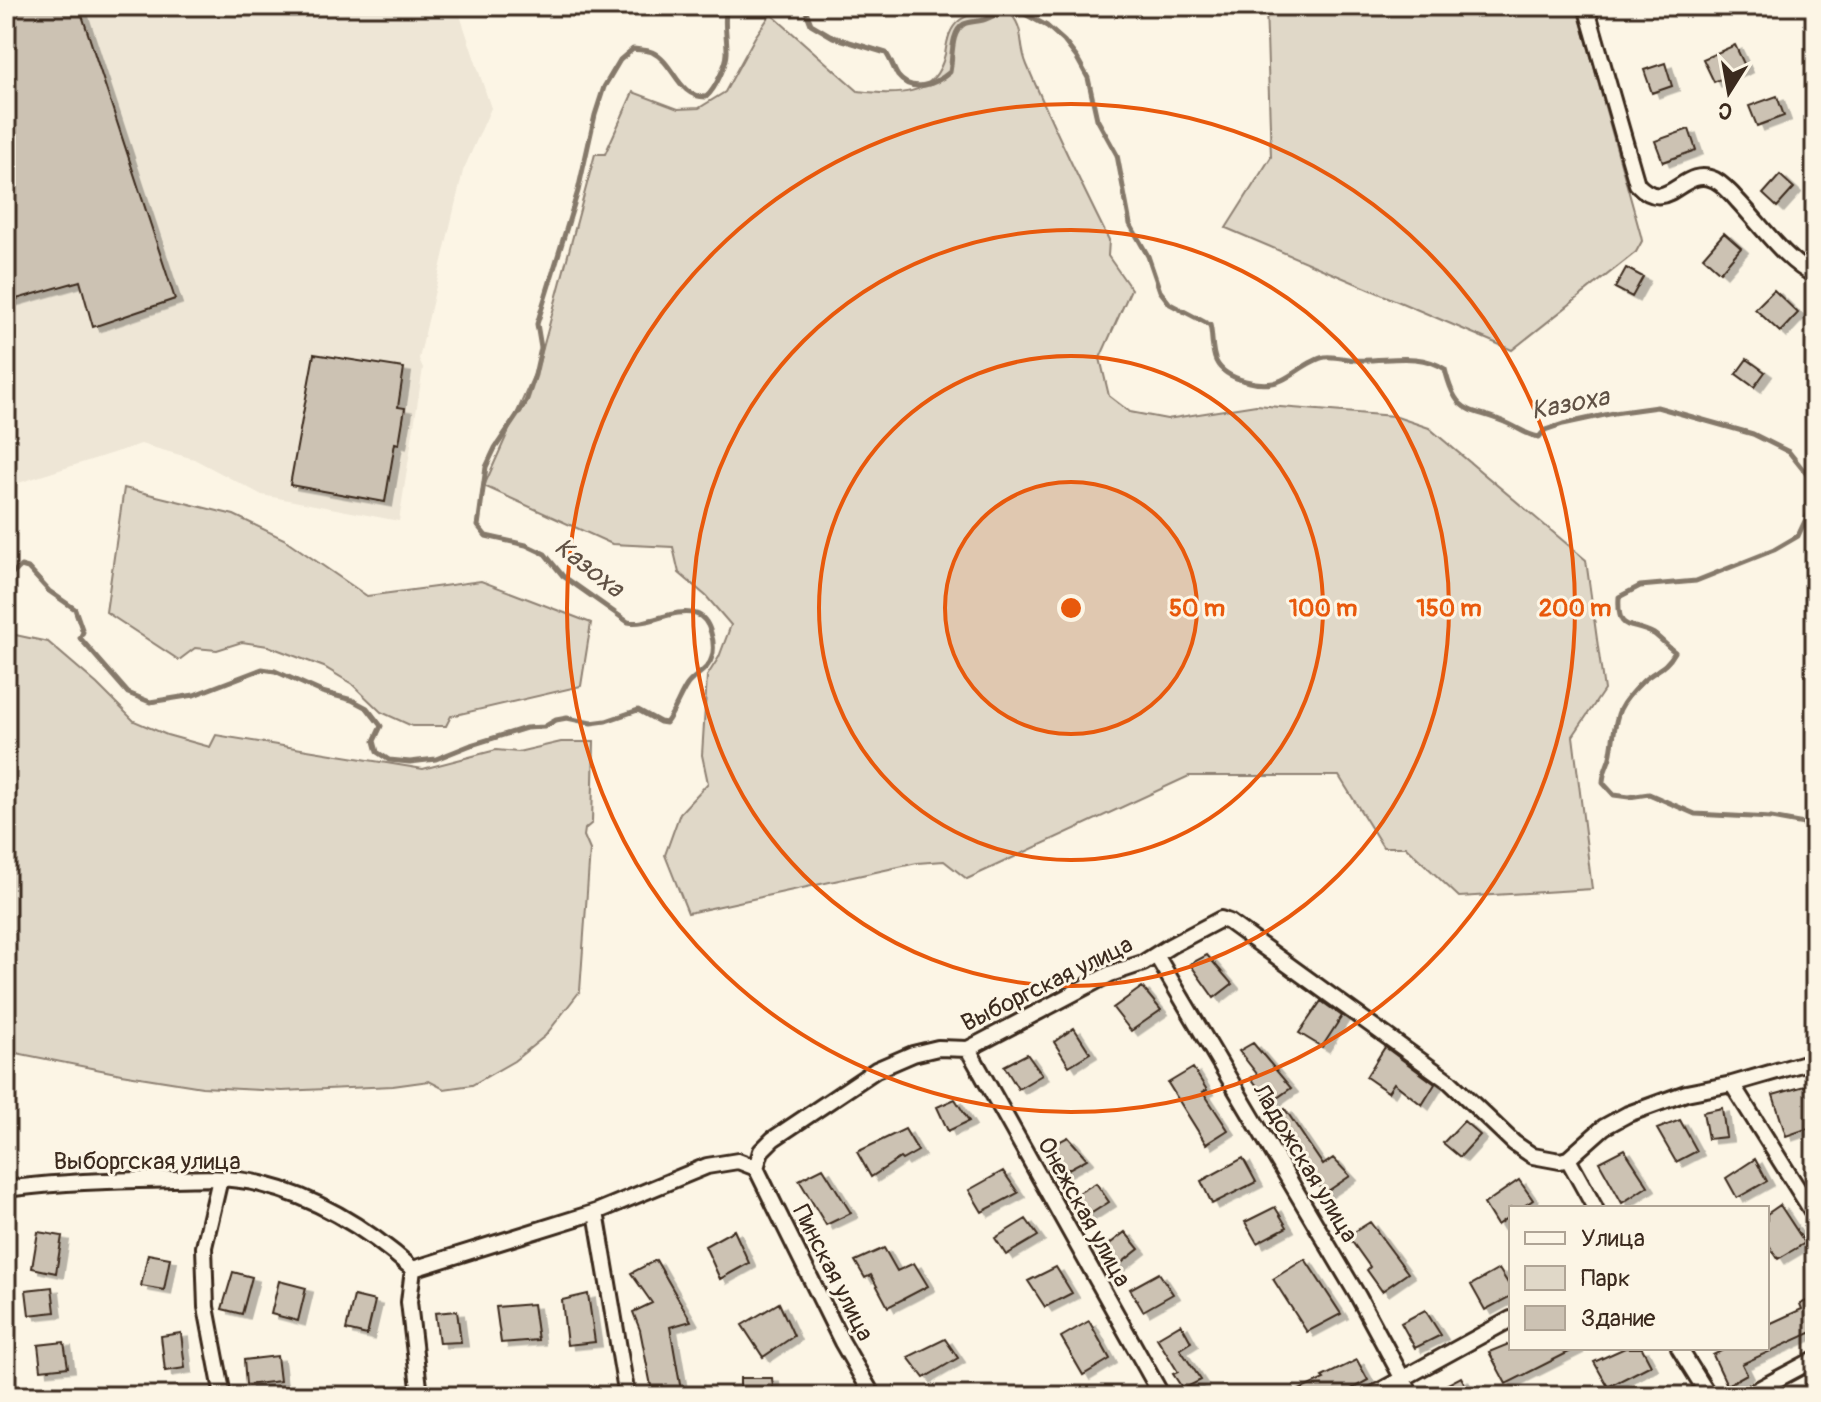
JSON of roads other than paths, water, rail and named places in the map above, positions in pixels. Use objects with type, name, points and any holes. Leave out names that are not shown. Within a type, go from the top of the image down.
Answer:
[{"type":"street","points":[[1586,6],[1637,184],[1646,193],[1657,197],[1667,195],[1687,181],[1703,177],[1716,180],[1791,258],[1815,275]]},
{"type":"street","name":"Выборгская улица","points":[[756,1168],[761,1151],[773,1139],[876,1070],[913,1054],[938,1048],[968,1049],[1110,974],[1143,963],[1221,919],[1450,1082],[1514,1143],[1533,1156],[1560,1161],[1568,1159]]},
{"type":"street","name":"Ладожская улица","points":[[1156,955],[1358,1296],[1412,1396]]},
{"type":"street","name":"Онежская улица","points":[[968,1049],[1162,1396]]},
{"type":"street","points":[[1594,1206],[1568,1159],[1604,1127],[1628,1114],[1686,1093],[1732,1084],[1815,1060]]},
{"type":"street","points":[[1732,1084],[1815,1216]]},
{"type":"street","points":[[420,1396],[409,1302],[413,1269],[596,1212],[707,1166],[738,1161],[756,1168]]},
{"type":"street","name":"Пинская улица","points":[[756,1168],[842,1342],[873,1396]]},
{"type":"street","points":[[220,1179],[204,1247],[206,1307],[223,1396]]},
{"type":"street","name":"Выборгская улица","points":[[6,1189],[56,1182],[220,1179],[260,1184],[319,1205],[384,1242],[413,1269]]},
{"type":"street","points":[[596,1212],[627,1396]]},
{"type":"street","points":[[1371,1396],[1509,1320]]},
{"type":"street","points":[[1680,1350],[1709,1396]]},
{"type":"street","points":[[1746,1396],[1815,1359]]},
{"type":"street","points":[[6,1382],[8,1396]]},
{"type":"waterway","name":"Казоха","points":[[6,573],[15,572],[21,566],[28,568],[49,591],[75,609],[83,632],[80,638],[128,693],[150,702],[194,695],[262,669],[275,671],[367,708],[381,726],[374,741],[377,752],[389,760],[410,762],[436,759],[471,745],[526,728],[544,727],[567,718],[591,723],[638,710],[666,723],[687,685],[710,662],[712,639],[701,616],[688,612],[628,622],[563,576],[545,554],[526,545],[486,536],[478,526],[486,467],[526,402],[535,375],[541,348],[537,324],[578,191],[604,87],[620,60],[633,49],[652,52],[660,57],[682,86],[696,96],[706,97],[717,82],[725,62],[727,6]]},
{"type":"waterway","name":"Казоха","points":[[804,6],[811,24],[833,37],[886,53],[898,76],[917,86],[931,83],[950,72],[954,39],[964,24],[987,19],[1012,7],[1047,26],[1064,41],[1088,78],[1097,119],[1117,155],[1130,224],[1148,256],[1160,291],[1170,304],[1210,325],[1216,361],[1236,378],[1255,383],[1274,383],[1325,357],[1423,360],[1445,369],[1460,404],[1534,436],[1539,437],[1545,430],[1563,424],[1657,407],[1753,434],[1789,452],[1813,482],[1812,506],[1798,536],[1774,550],[1696,581],[1640,586],[1619,597],[1623,622],[1654,634],[1675,652],[1664,666],[1633,691],[1621,707],[1603,783],[1614,795],[1629,797],[1649,794],[1695,814],[1771,818],[1815,826]]}]
